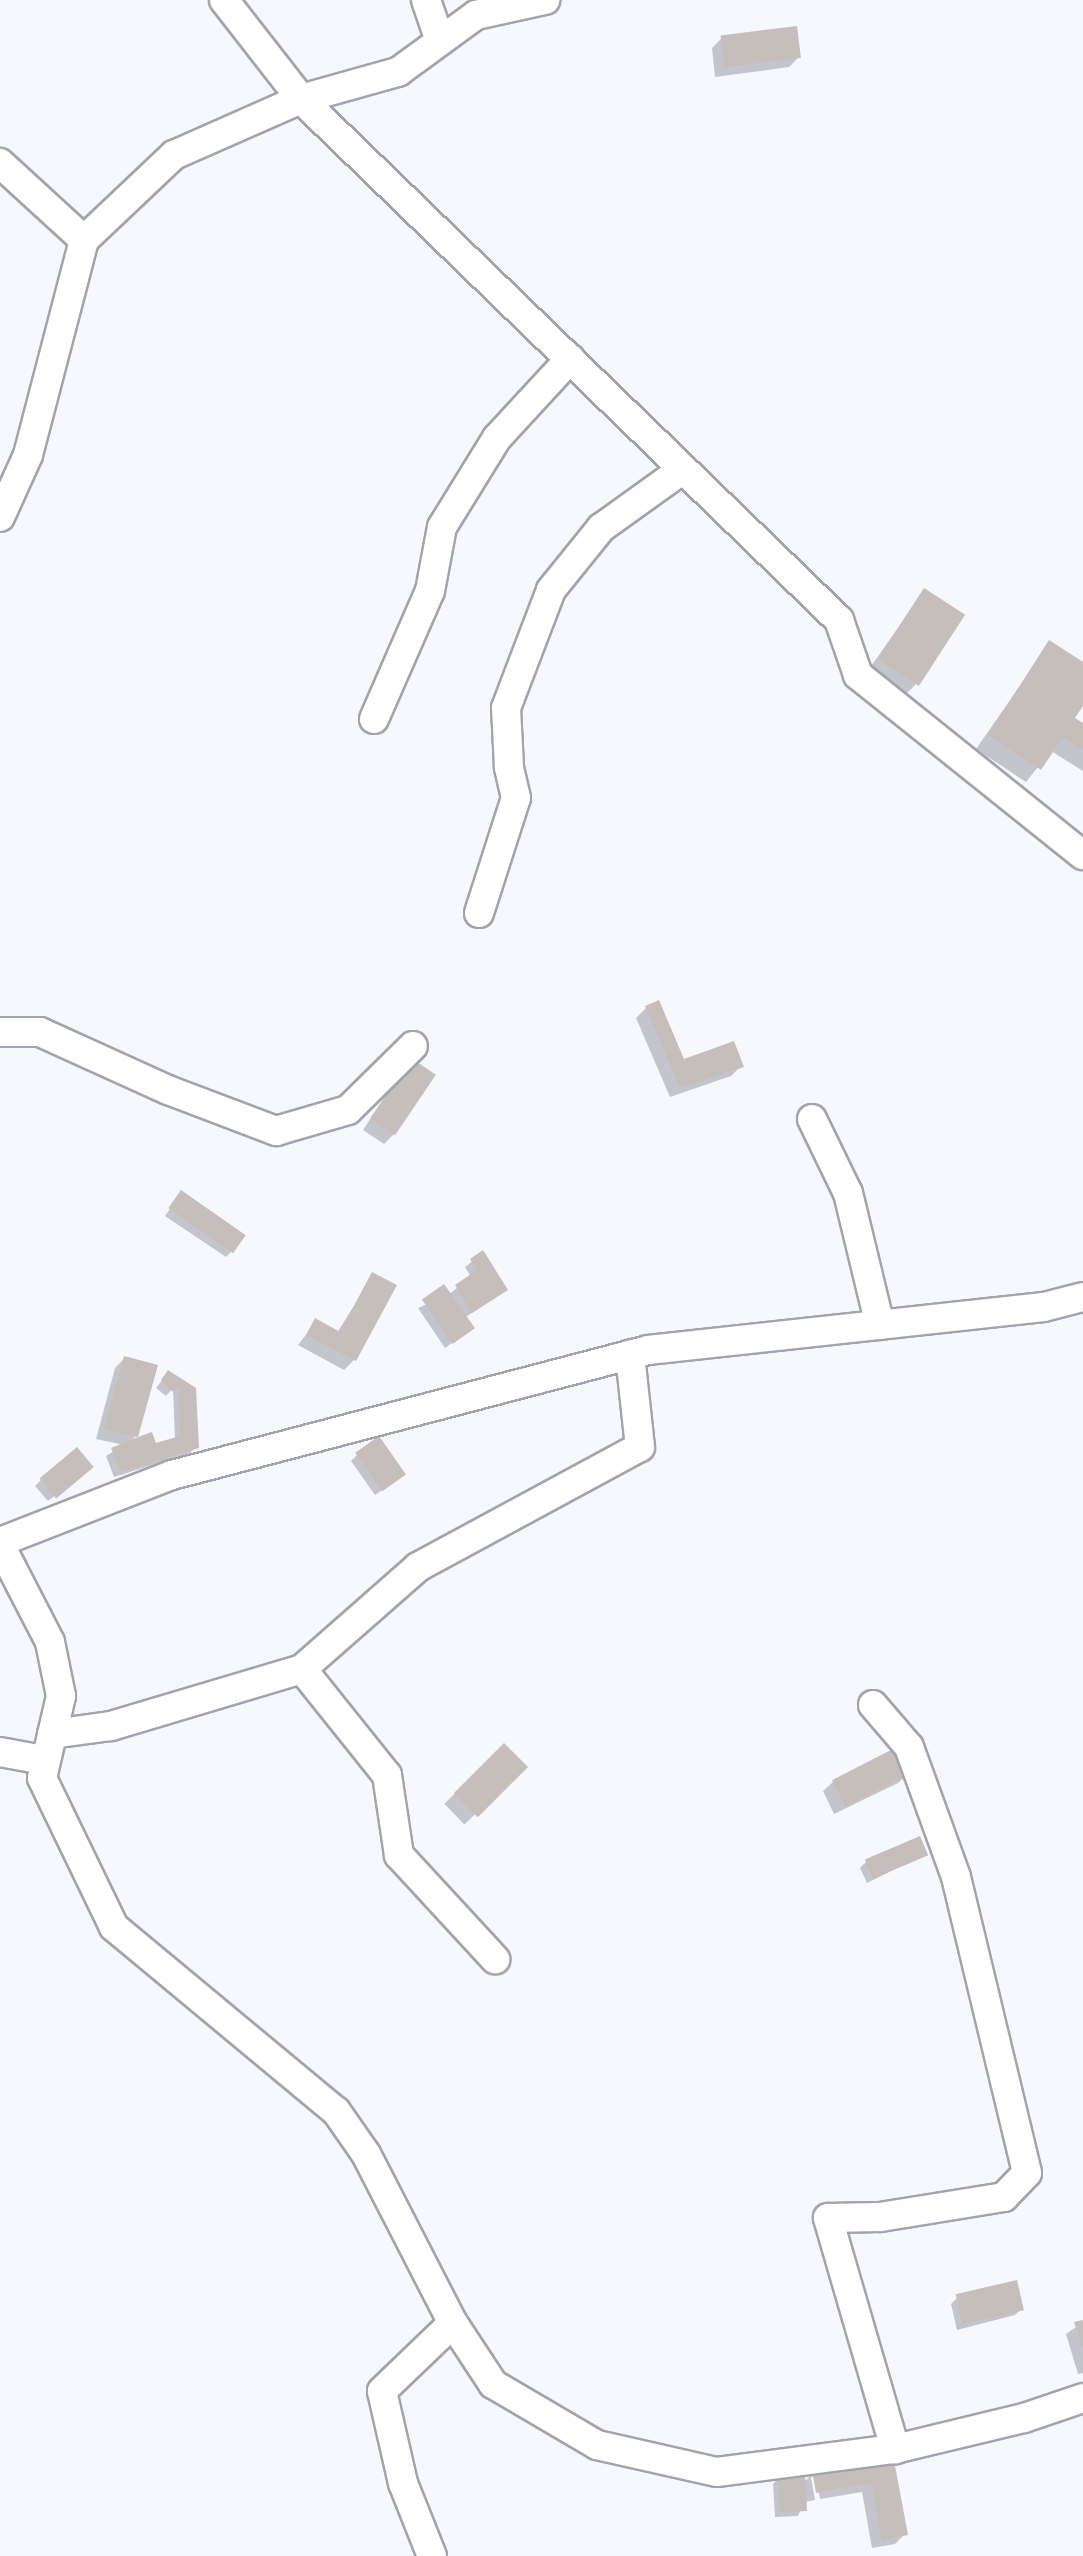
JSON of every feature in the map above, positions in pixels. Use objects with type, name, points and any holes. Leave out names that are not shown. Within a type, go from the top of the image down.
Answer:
[{"type":"street","points":[[224,0],[301,100],[839,620],[858,675],[1083,855]]},
{"type":"street","points":[[426,0],[440,41]]},
{"type":"street","points":[[0,517],[28,455],[84,240],[174,154],[301,100],[398,72],[476,15],[544,0]]},
{"type":"street","points":[[0,163],[84,240]]},
{"type":"street","points":[[374,719],[430,591],[442,527],[496,438],[570,359]]},
{"type":"street","points":[[479,913],[516,798],[509,767],[506,708],[551,590],[601,528],[683,469]]},
{"type":"street","points":[[0,1032],[40,1032],[168,1090],[276,1131],[348,1110],[413,1046]]},
{"type":"street","points":[[812,1119],[848,1192],[880,1325]]},
{"type":"street","points":[[1083,1296],[1044,1307],[630,1355],[172,1474],[0,1544],[50,1642],[61,1696],[42,1778],[114,1927],[336,2111],[366,2154],[452,2324],[494,2384],[597,2444],[718,2472],[895,2449],[1024,2418],[1083,2398]]},
{"type":"street","points":[[0,1752],[47,1747],[302,1668],[418,1567],[640,1446],[630,1355]]},
{"type":"street","points":[[302,1668],[387,1775],[399,1855],[495,1959]]},
{"type":"street","points":[[872,1705],[909,1748],[956,1877],[1026,2173],[1004,2197],[880,2217],[828,2218],[895,2449]]},
{"type":"street","points":[[432,2556],[403,2483],[382,2391],[452,2324]]},
{"type":"building","points":[[797,26],[801,58],[724,67],[721,35]]},
{"type":"building","points":[[924,588],[965,615],[919,686],[878,659]]},
{"type":"building","points":[[1049,640],[1083,662],[1083,706],[1075,718],[1083,723],[1083,750],[1063,737],[1041,770],[988,735]]},
{"type":"building","points":[[659,1000],[684,1059],[734,1041],[744,1067],[680,1088],[645,1006]]},
{"type":"building","points":[[411,1058],[436,1075],[395,1135],[370,1119]]},
{"type":"building","points":[[181,1190],[246,1235],[233,1253],[168,1208]]},
{"type":"building","points":[[483,1250],[508,1290],[472,1313],[455,1285],[477,1270],[470,1259]]},
{"type":"building","points":[[372,1272],[397,1285],[356,1361],[306,1335],[315,1318],[340,1332]]},
{"type":"building","points":[[444,1284],[475,1328],[453,1344],[422,1299]]},
{"type":"building","points":[[124,1356],[158,1365],[138,1437],[104,1429]]},
{"type":"building","points":[[168,1370],[196,1388],[199,1448],[121,1472],[111,1448],[152,1432],[156,1443],[180,1436],[179,1384],[173,1392],[161,1380]]},
{"type":"building","points":[[379,1436],[406,1475],[382,1491],[355,1453]]},
{"type":"building","points":[[77,1447],[94,1467],[56,1498],[39,1478]]},
{"type":"building","points":[[504,1743],[528,1767],[478,1817],[454,1793]]},
{"type":"building","points":[[897,1747],[911,1774],[846,1807],[832,1780]]},
{"type":"building","points":[[920,1836],[928,1855],[873,1879],[865,1859]]},
{"type":"building","points":[[1017,2280],[1024,2310],[963,2324],[956,2294]]},
{"type":"building","points":[[1083,2320],[1083,2347],[1082,2347],[1074,2322]]},
{"type":"building","points":[[893,2455],[908,2535],[882,2540],[871,2483],[816,2493],[812,2470]]},
{"type":"building","points":[[805,2473],[807,2511],[780,2512],[778,2474]]}]
